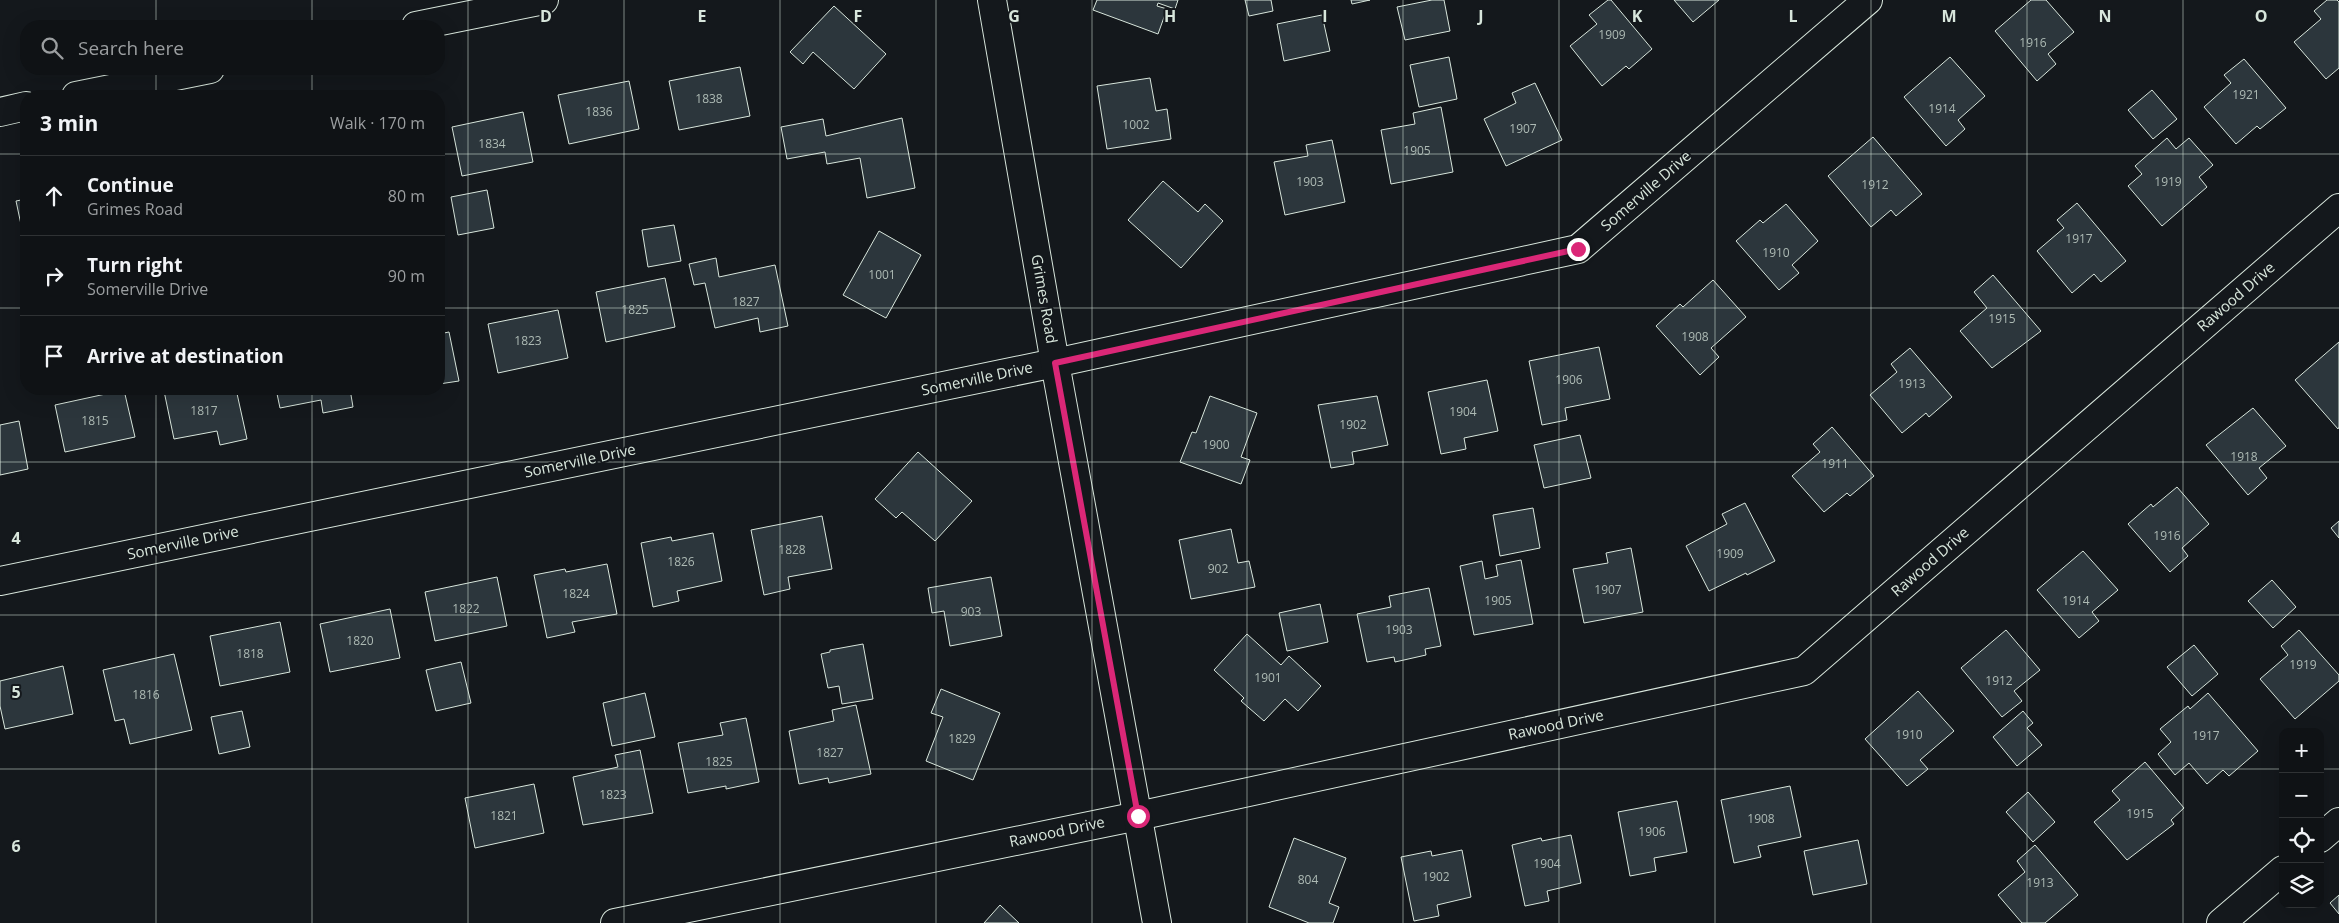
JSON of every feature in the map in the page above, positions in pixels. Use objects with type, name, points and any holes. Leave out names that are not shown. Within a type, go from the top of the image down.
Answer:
[{"type":"street","points":[[445,20],[544,0]]},
{"type":"street","name":"Grimes Road","points":[[992,0],[1055,363],[1157,923]]},
{"type":"street","name":"Somerville Drive","points":[[0,580],[1055,363],[1578,249],[1868,0]]},
{"type":"street","points":[[106,90],[180,75]]},
{"type":"street","points":[[0,112],[20,107]]},
{"type":"street","name":"Rawood Drive","points":[[615,923],[1138,816],[1804,671],[2339,208]]},
{"type":"street","points":[[2324,835],[2339,822]]},
{"type":"street","points":[[2221,923],[2279,873]]},
{"type":"building","points":[[1097,0],[1178,0],[1175,9],[1158,3],[1157,6],[1167,9],[1158,34],[1093,10]]},
{"type":"building","points":[[1245,0],[1271,0],[1273,11],[1249,16]]},
{"type":"building","points":[[1351,0],[1370,0],[1352,4]]},
{"type":"building","points":[[1432,0],[1444,0],[1450,31],[1405,40],[1397,7]]},
{"type":"building","points":[[1608,0],[1611,0],[1652,49],[1629,69],[1626,66],[1602,86],[1570,46],[1597,24],[1589,15]]},
{"type":"building","points":[[1674,0],[1719,0],[1693,22]]},
{"type":"building","points":[[2031,0],[2046,0],[2074,32],[2048,54],[2056,64],[2037,81],[1995,31]]},
{"type":"building","points":[[2327,0],[2337,0],[2339,2],[2339,68],[2326,79],[2294,42],[2321,19],[2314,11]]},
{"type":"building","points":[[834,6],[886,54],[854,89],[813,52],[803,64],[790,52]]},
{"type":"building","points":[[1322,15],[1330,51],[1284,61],[1277,24]]},
{"type":"building","points":[[1449,57],[1457,99],[1419,107],[1410,65]]},
{"type":"building","points":[[1950,57],[1985,96],[1958,120],[1965,129],[1946,146],[1904,97]]},
{"type":"building","points":[[2244,59],[2286,108],[2260,129],[2257,126],[2236,144],[2204,107],[2231,83],[2224,75]]},
{"type":"building","points":[[740,67],[750,116],[679,130],[669,81]]},
{"type":"building","points":[[1150,78],[1156,111],[1167,109],[1171,139],[1107,149],[1097,86]]},
{"type":"building","points":[[629,81],[639,129],[569,144],[558,95]]},
{"type":"building","points":[[1535,83],[1562,140],[1506,166],[1484,119],[1516,103],[1512,93]]},
{"type":"building","points":[[2152,90],[2177,119],[2153,139],[2128,110]]},
{"type":"building","points":[[1441,107],[1453,172],[1391,184],[1381,130],[1415,124],[1413,113]]},
{"type":"building","points":[[523,112],[533,162],[462,176],[452,127]]},
{"type":"building","points":[[902,118],[915,188],[867,198],[860,158],[827,164],[825,152],[787,159],[781,127],[823,119],[826,136]]},
{"type":"building","points":[[1873,137],[1922,194],[1896,216],[1891,210],[1871,227],[1828,176]]},
{"type":"building","points":[[2167,138],[2176,149],[2189,138],[2213,165],[2199,177],[2207,187],[2162,226],[2128,186],[2142,174],[2135,166]]},
{"type":"building","points":[[1332,140],[1345,202],[1285,215],[1274,162],[1308,156],[1306,145]]},
{"type":"building","points":[[1163,181],[1198,212],[1205,204],[1223,221],[1181,268],[1128,220]]},
{"type":"building","points":[[487,190],[494,228],[458,235],[451,197]]},
{"type":"building","points":[[20,200],[20,220],[16,201]]},
{"type":"building","points":[[2077,203],[2126,261],[2101,282],[2094,274],[2072,293],[2037,251],[2064,228],[2057,220]]},
{"type":"building","points":[[1786,204],[1818,241],[1792,265],[1799,273],[1779,290],[1736,241],[1760,220],[1763,223]]},
{"type":"building","points":[[674,225],[681,261],[648,267],[642,230]]},
{"type":"building","points":[[879,231],[921,255],[886,318],[843,295]]},
{"type":"building","points":[[716,258],[719,277],[775,265],[788,326],[760,332],[758,318],[715,328],[705,283],[694,285],[689,264]]},
{"type":"building","points":[[1993,275],[2041,331],[1992,368],[1960,331],[1987,308],[1974,292]]},
{"type":"building","points":[[665,278],[675,327],[606,342],[596,292]]},
{"type":"building","points":[[1713,280],[1746,317],[1711,348],[1719,357],[1700,375],[1656,326],[1680,304],[1683,307]]},
{"type":"building","points":[[558,310],[568,358],[498,373],[488,324]]},
{"type":"building","points":[[449,332],[459,381],[445,383],[445,333]]},
{"type":"building","points":[[2339,342],[2339,427],[2338,429],[2295,380]]},
{"type":"building","points":[[1599,347],[1610,399],[1565,408],[1567,420],[1542,425],[1529,361]]},
{"type":"building","points":[[1910,348],[1952,397],[1929,417],[1926,413],[1902,433],[1870,395],[1897,372],[1891,364]]},
{"type":"building","points":[[1487,380],[1498,431],[1464,438],[1466,449],[1441,454],[1428,392]]},
{"type":"building","points":[[101,395],[125,395],[135,437],[65,452],[55,405]]},
{"type":"building","points":[[165,395],[237,395],[247,439],[220,445],[217,431],[174,439]]},
{"type":"building","points":[[277,395],[351,395],[353,407],[323,413],[321,400],[280,408]]},
{"type":"building","points":[[1210,396],[1257,413],[1241,457],[1250,460],[1241,484],[1180,462],[1192,432],[1196,433]]},
{"type":"building","points":[[1377,396],[1388,445],[1352,452],[1354,464],[1331,468],[1318,405]]},
{"type":"building","points":[[2253,408],[2286,446],[2259,468],[2267,478],[2248,495],[2206,445]]},
{"type":"building","points":[[19,421],[28,469],[0,475],[0,425]]},
{"type":"building","points":[[1832,427],[1874,476],[1850,496],[1847,493],[1824,512],[1792,476],[1820,452],[1813,444]]},
{"type":"building","points":[[1580,435],[1591,478],[1544,488],[1534,445]]},
{"type":"building","points":[[918,452],[972,501],[935,541],[902,512],[896,518],[875,499]]},
{"type":"building","points":[[2177,487],[2209,524],[2182,548],[2188,556],[2170,572],[2128,524],[2151,504],[2153,507]]},
{"type":"building","points":[[1745,503],[1775,561],[1709,591],[1686,546],[1727,524],[1722,514]]},
{"type":"building","points":[[1533,508],[1540,548],[1500,556],[1493,515]]},
{"type":"building","points":[[822,516],[832,569],[788,577],[790,589],[764,595],[751,530]]},
{"type":"building","points":[[2339,521],[2339,538],[2331,528]]},
{"type":"building","points":[[1231,529],[1238,563],[1249,561],[1255,587],[1191,599],[1179,540]]},
{"type":"building","points":[[713,533],[722,581],[677,591],[679,601],[653,607],[641,543],[671,537],[672,541]]},
{"type":"building","points":[[1631,548],[1643,612],[1584,623],[1573,569],[1608,563],[1606,553]]},
{"type":"building","points":[[2083,551],[2118,590],[2092,612],[2099,621],[2079,638],[2037,590]]},
{"type":"building","points":[[1521,560],[1533,624],[1474,635],[1460,566],[1482,561],[1485,579],[1498,576],[1496,565]]},
{"type":"building","points":[[607,564],[617,614],[572,622],[575,632],[547,638],[534,575],[565,569],[566,572]]},
{"type":"building","points":[[497,577],[507,626],[435,641],[425,592]]},
{"type":"building","points":[[991,577],[1002,636],[950,646],[944,611],[932,613],[928,588]]},
{"type":"building","points":[[2272,580],[2296,607],[2273,628],[2248,601]]},
{"type":"building","points":[[1429,588],[1441,646],[1425,649],[1426,655],[1395,662],[1394,657],[1367,662],[1357,614],[1391,607],[1389,596]]},
{"type":"building","points":[[1320,604],[1328,642],[1287,651],[1279,613]]},
{"type":"building","points":[[390,609],[400,658],[330,672],[320,624]]},
{"type":"building","points":[[280,622],[290,672],[220,686],[210,636]]},
{"type":"building","points":[[2006,630],[2040,670],[2014,691],[2022,701],[2002,717],[1961,668]]},
{"type":"building","points":[[2299,630],[2339,675],[2339,681],[2295,719],[2260,679],[2288,655],[2281,646]]},
{"type":"building","points":[[1247,634],[1281,665],[1289,656],[1321,686],[1298,711],[1285,699],[1264,721],[1241,701],[1244,698],[1214,670]]},
{"type":"building","points":[[863,644],[873,699],[842,704],[839,686],[828,688],[821,654],[830,652],[830,650]]},
{"type":"building","points":[[2194,645],[2218,674],[2192,696],[2167,667]]},
{"type":"building","points":[[174,654],[192,730],[130,744],[124,719],[115,721],[103,670]]},
{"type":"building","points":[[461,662],[471,703],[436,711],[426,670]]},
{"type":"building","points":[[63,666],[73,714],[5,729],[0,706],[0,681]]},
{"type":"building","points":[[941,689],[1000,713],[973,780],[926,761],[943,717],[931,713]]},
{"type":"building","points":[[1918,691],[1954,731],[1920,760],[1928,769],[1907,786],[1865,739]]},
{"type":"building","points":[[645,693],[655,737],[612,746],[603,703]]},
{"type":"building","points":[[2208,693],[2258,751],[2229,776],[2223,770],[2207,784],[2189,763],[2175,775],[2158,754],[2171,742],[2160,729],[2188,706],[2190,709]]},
{"type":"building","points":[[856,705],[871,774],[829,783],[828,778],[799,784],[789,731],[834,721],[832,710]]},
{"type":"building","points":[[242,711],[250,747],[219,754],[211,717]]},
{"type":"building","points":[[2023,711],[2033,723],[2027,728],[2042,745],[2017,766],[1993,737]]},
{"type":"building","points":[[746,718],[759,782],[726,789],[726,786],[688,793],[678,743],[723,735],[720,723]]},
{"type":"building","points":[[640,750],[653,813],[583,825],[573,777],[618,767],[615,755]]},
{"type":"building","points":[[2145,762],[2184,808],[2171,820],[2174,824],[2127,860],[2094,822],[2120,800],[2112,791]]},
{"type":"building","points":[[534,784],[544,833],[475,848],[465,798]]},
{"type":"building","points":[[1790,786],[1801,837],[1758,846],[1761,857],[1734,863],[1721,800]]},
{"type":"building","points":[[2028,792],[2055,822],[2033,842],[2006,812]]},
{"type":"building","points":[[1677,801],[1687,852],[1654,858],[1656,871],[1630,876],[1618,812]]},
{"type":"building","points":[[1571,835],[1581,883],[1547,891],[1549,901],[1525,906],[1512,845],[1541,838],[1542,841]]},
{"type":"building","points":[[1294,838],[1346,858],[1329,903],[1339,907],[1333,923],[1309,923],[1269,907]]},
{"type":"building","points":[[1858,840],[1867,884],[1813,895],[1804,851]]},
{"type":"building","points":[[2035,845],[2078,895],[2045,923],[2022,923],[1998,895],[2025,872],[2017,861]]},
{"type":"building","points":[[1462,850],[1471,897],[1437,905],[1439,916],[1414,921],[1401,857],[1431,851],[1432,856]]},
{"type":"building","points":[[2339,895],[2339,914],[2330,903]]},
{"type":"building","points":[[1000,905],[1019,923],[984,923]]},
{"type":"route","points":[[1138,816],[1055,363],[1578,249]]}]
